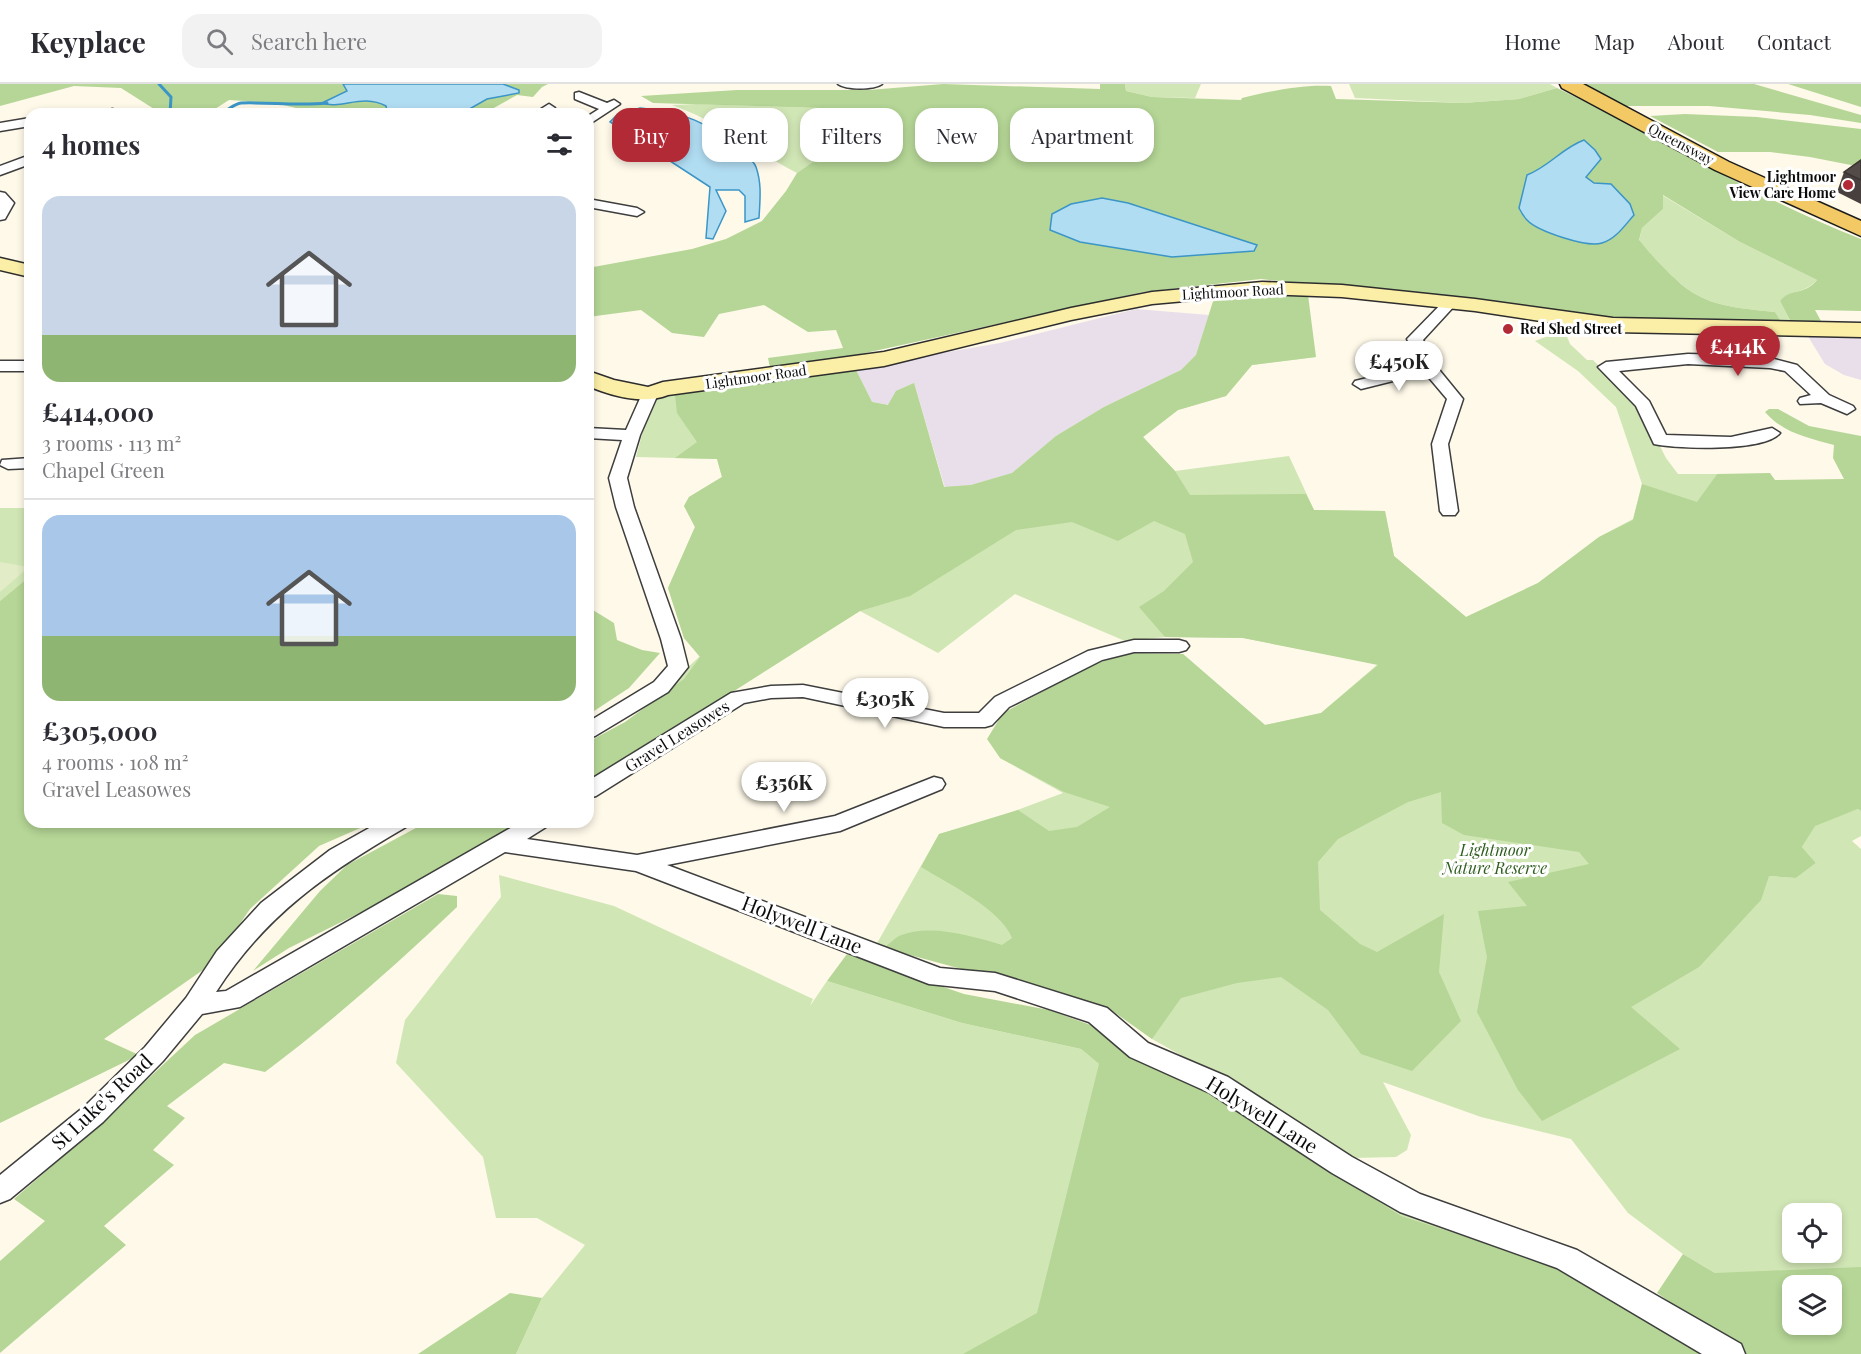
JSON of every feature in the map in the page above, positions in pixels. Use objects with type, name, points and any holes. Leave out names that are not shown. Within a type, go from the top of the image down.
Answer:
[{"type":"main road","name":"Queensway","points":[[1574,86],[1722,166],[1861,230]]},
{"type":"street","points":[[844,84],[876,84]]},
{"type":"street","points":[[579,96],[611,106],[594,118]]},
{"type":"street","points":[[0,127],[24,123]]},
{"type":"street","points":[[0,171],[24,161]]},
{"type":"street","points":[[0,196],[7,203],[0,216]]},
{"type":"street","points":[[594,204],[641,208],[625,222]]},
{"type":"street","points":[[2,266],[24,271]]},
{"type":"street","name":"Lightmoor Road","points":[[650,394],[663,389],[884,359],[1071,314],[1152,298],[1262,288],[1342,291],[1451,302],[1613,325],[1861,330]]},
{"type":"street","points":[[1449,511],[1440,444],[1455,399],[1429,367],[1415,339],[1451,302]]},
{"type":"street","points":[[1712,327],[1737,360]]},
{"type":"street","points":[[1772,433],[1753,440],[1713,443],[1660,440],[1643,404],[1602,363],[1688,359],[1770,363],[1791,368],[1823,398],[1847,410]]},
{"type":"street","points":[[0,366],[24,366]]},
{"type":"street","points":[[1361,384],[1429,367]]},
{"type":"street","points":[[594,380],[608,386],[650,394],[632,435],[618,478],[624,507],[671,639],[678,667],[661,687],[594,727]]},
{"type":"street","points":[[1806,401],[1823,398]]},
{"type":"street","points":[[594,433],[632,435]]},
{"type":"street","points":[[1753,440],[1772,453]]},
{"type":"street","points":[[8,464],[24,463]]},
{"type":"street","name":"Gravel Leasowes","points":[[594,787],[738,698],[771,692],[803,692],[944,720],[985,720],[1002,702],[1095,655],[1134,646],[1179,646]]},
{"type":"street","points":[[639,863],[840,823],[934,784]]},
{"type":"street","name":"St Luke's Road","points":[[0,1191],[94,1114],[154,1054],[195,1005],[226,957],[269,909],[339,856],[388,828]]},
{"type":"street","points":[[195,1005],[231,1000],[528,828]]},
{"type":"street","name":"Holywell Lane","points":[[503,844],[639,863],[938,977],[995,982],[1098,1015],[1139,1050],[1219,1085],[1342,1165],[1410,1203],[1566,1259],[1730,1354]]},
{"type":"shaded area","points":[[1136,309],[1209,315],[1196,355],[1181,370],[1104,407],[1056,436],[1012,473],[971,485],[945,488],[914,383],[896,391],[889,405],[872,402],[855,368],[1000,343]]},
{"type":"shaded area","points":[[1808,332],[1861,334],[1861,380],[1844,375],[1825,364],[1809,338]]},
{"type":"green space","points":[[0,84],[548,84],[533,97],[517,95],[494,108],[296,108],[275,103],[229,100],[216,108],[153,108],[121,88],[74,86],[0,106]]},
{"type":"green space","points":[[943,84],[1100,89],[1100,84],[1125,84],[1126,91],[1152,97],[1241,100],[1287,89],[1331,86],[1336,99],[1463,103],[1519,99],[1557,88],[1783,205],[1861,239],[1861,311],[1815,310],[1821,321],[1816,323],[1791,322],[1780,301],[1788,294],[1807,288],[1817,280],[1740,242],[1663,195],[1663,209],[1642,228],[1639,240],[1658,262],[1682,285],[1706,299],[1735,307],[1775,312],[1781,321],[1658,323],[1605,321],[1472,301],[1261,279],[1143,292],[847,357],[770,368],[768,358],[843,348],[836,330],[808,332],[764,305],[719,314],[704,337],[672,333],[641,310],[594,316],[594,267],[692,249],[726,239],[762,221],[797,173],[813,162],[903,162],[903,108],[653,103],[641,96],[737,90],[869,90]]},
{"type":"green space","points":[[1125,84],[1201,84],[1195,98],[1152,97],[1126,91]]},
{"type":"green space","points":[[1349,84],[1550,84],[1557,88],[1519,99],[1463,103],[1355,98]]},
{"type":"green space","points":[[1583,84],[1754,84],[1861,115],[1861,123],[1810,115],[1709,106],[1626,106]]},
{"type":"green space","points":[[1788,84],[1861,84],[1861,107]]},
{"type":"green space","points":[[672,105],[819,108],[800,108],[800,162],[813,162],[797,173],[778,162],[788,162],[788,108],[702,108],[702,118],[690,112],[690,108]]},
{"type":"green space","points":[[1685,114],[1757,117],[1861,129],[1861,167],[1770,152],[1718,152],[1650,116]]},
{"type":"green space","points":[[1662,195],[1740,242],[1817,280],[1807,288],[1788,295],[1780,301],[1791,322],[1781,321],[1775,312],[1715,303],[1690,291],[1666,270],[1639,241],[1642,228],[1663,209]]},
{"type":"green space","name":"Lightmoor Nature Reserve","points":[[1264,292],[1308,295],[1316,357],[1252,365],[1226,396],[1178,410],[1143,437],[1175,471],[1190,495],[1306,494],[1314,510],[1385,511],[1394,556],[1466,617],[1538,583],[1599,537],[1633,520],[1642,484],[1697,502],[1717,474],[1770,473],[1775,480],[1844,479],[1833,458],[1834,445],[1788,430],[1765,412],[1769,409],[1778,409],[1809,426],[1861,436],[1861,811],[1858,809],[1815,826],[1802,847],[1816,863],[1796,878],[1769,876],[1761,900],[1699,967],[1631,1007],[1680,1049],[1542,1121],[1518,1090],[1477,1012],[1487,957],[1478,911],[1527,906],[1508,882],[1589,864],[1579,852],[1464,835],[1442,823],[1441,792],[1408,802],[1338,839],[1318,862],[1320,910],[1360,944],[1377,952],[1444,914],[1439,972],[1461,1021],[1412,1071],[1361,1054],[1328,1010],[1281,977],[1237,983],[1181,998],[1152,1039],[1110,1009],[884,948],[899,936],[911,932],[951,932],[1002,945],[1012,938],[1006,927],[985,907],[921,867],[939,834],[1018,810],[1049,831],[1077,827],[1110,807],[1064,792],[1000,758],[987,739],[1003,713],[1092,665],[1129,653],[1183,654],[1265,725],[1321,713],[1378,665],[1243,638],[1165,637],[1139,607],[1164,591],[1193,562],[1185,534],[1154,521],[1118,541],[1072,522],[1016,530],[910,596],[860,611],[594,780],[594,739],[625,722],[684,679],[700,657],[684,638],[668,588],[695,527],[684,506],[689,497],[722,477],[717,459],[675,458],[697,442],[677,413],[675,395],[855,368],[872,402],[888,405],[896,391],[914,383],[944,487],[971,485],[1012,473],[1056,436],[1104,407],[1181,370],[1196,355],[1215,295]]},
{"type":"green space","name":"Lightmoor Nature Reserve","points":[[1214,300],[1316,357],[1252,365],[1226,396],[1178,410],[1143,437],[1175,471],[1289,456],[1314,510],[1385,511],[1394,556],[1466,617],[1538,583],[1599,537],[1633,519],[1642,484],[1616,407],[1578,371],[1535,341],[1548,336],[1532,325],[1563,327],[1570,344],[1587,360],[1593,360],[1641,409],[1666,458],[1678,474],[1717,474],[1698,502],[1822,792],[1769,876],[1796,878],[1816,863],[1802,847],[1815,825],[1858,809],[1861,811],[1861,836],[1852,841],[1861,849],[1861,1354],[1785,1354],[1715,1273],[1683,1254],[1628,1213],[1571,1139],[1481,1117],[1383,1082],[1411,1135],[1407,1150],[1396,1157],[1353,1158],[1266,1103],[1152,1039],[1110,1009],[876,945],[939,834],[988,821],[1063,793],[1000,758],[1092,665],[1183,654],[1265,725],[1321,713],[1378,664],[1243,638],[1165,637],[1125,641],[1015,594],[938,653],[860,611],[753,677],[637,754],[625,726],[700,656],[684,638],[668,588],[695,527],[684,506],[689,497],[722,477],[717,459],[636,457],[652,397],[757,386],[855,368],[872,402],[888,405],[896,391],[914,383],[944,487],[971,485],[1012,473],[1056,436],[1104,407],[1181,370],[1196,355]]},
{"type":"green space","points":[[0,508],[24,508],[24,581],[0,601]]},
{"type":"green space","points":[[0,562],[24,566],[24,571],[0,592]]},
{"type":"green space","points":[[24,581],[24,828],[360,828],[319,846],[250,909],[213,963],[104,1039],[139,1055],[0,1123],[0,601]]},
{"type":"green space","points":[[594,611],[614,623],[617,640],[642,650],[660,653],[629,688],[594,711]]},
{"type":"green space","points":[[416,828],[515,828],[450,868],[289,948],[253,971],[320,891],[347,865]]},
{"type":"green space","points":[[499,875],[614,906],[813,999],[810,1006],[827,981],[962,1023],[1081,1049],[1099,1064],[1139,1050],[1410,1203],[1567,1259],[1548,1325],[1519,1354],[516,1354],[542,1298],[585,1245],[537,1218],[496,1218],[483,1157],[396,1063],[405,1020],[501,897]]},
{"type":"green space","points":[[438,894],[457,896],[457,907],[364,992],[290,1053],[265,1072],[224,1063],[167,1106],[185,1118],[153,1150],[174,1165],[104,1226],[126,1245],[0,1353],[0,1261],[45,1221],[14,1199],[81,1141],[195,1035]]},
{"type":"green space","points":[[847,954],[964,994],[1049,1010],[1096,1027],[1128,1054],[1216,1097],[1401,1216],[1544,1262],[1705,1354],[963,1354],[1037,1313],[1099,1064],[1081,1049],[962,1023],[827,981]]},
{"type":"green space","points":[[1683,1254],[1715,1273],[1861,1267],[1861,1354],[1745,1354],[1657,1293]]},
{"type":"green space","points":[[510,1293],[542,1298],[516,1354],[418,1354]]},
{"type":"water","points":[[343,84],[503,84],[519,90],[519,93],[487,99],[471,108],[386,108],[377,102],[369,101],[337,105],[322,103],[347,91]]},
{"type":"water","points":[[690,118],[702,124],[702,162],[754,163],[759,180],[759,218],[745,222],[745,196],[739,190],[716,190],[726,211],[713,239],[706,238],[710,187],[672,162],[690,162]]},
{"type":"water","points":[[1584,140],[1601,159],[1586,177],[1594,183],[1611,184],[1630,204],[1634,215],[1616,235],[1607,241],[1595,244],[1574,241],[1541,229],[1526,219],[1519,208],[1527,175]]},
{"type":"water","points":[[1102,198],[1128,203],[1257,245],[1254,251],[1172,257],[1080,242],[1050,230],[1052,214],[1071,204]]},
{"type":"building","points":[[1861,160],[1861,180],[1844,172]]},
{"type":"waterway","points":[[159,84],[171,97],[170,108]]},
{"type":"waterway","points":[[230,108],[241,103],[327,103]]},
{"type":"place","name":"Lightmoor View Care Home","points":[[1848,185]]},
{"type":"place","name":"Red Shed Street","points":[[1508,329]]}]
